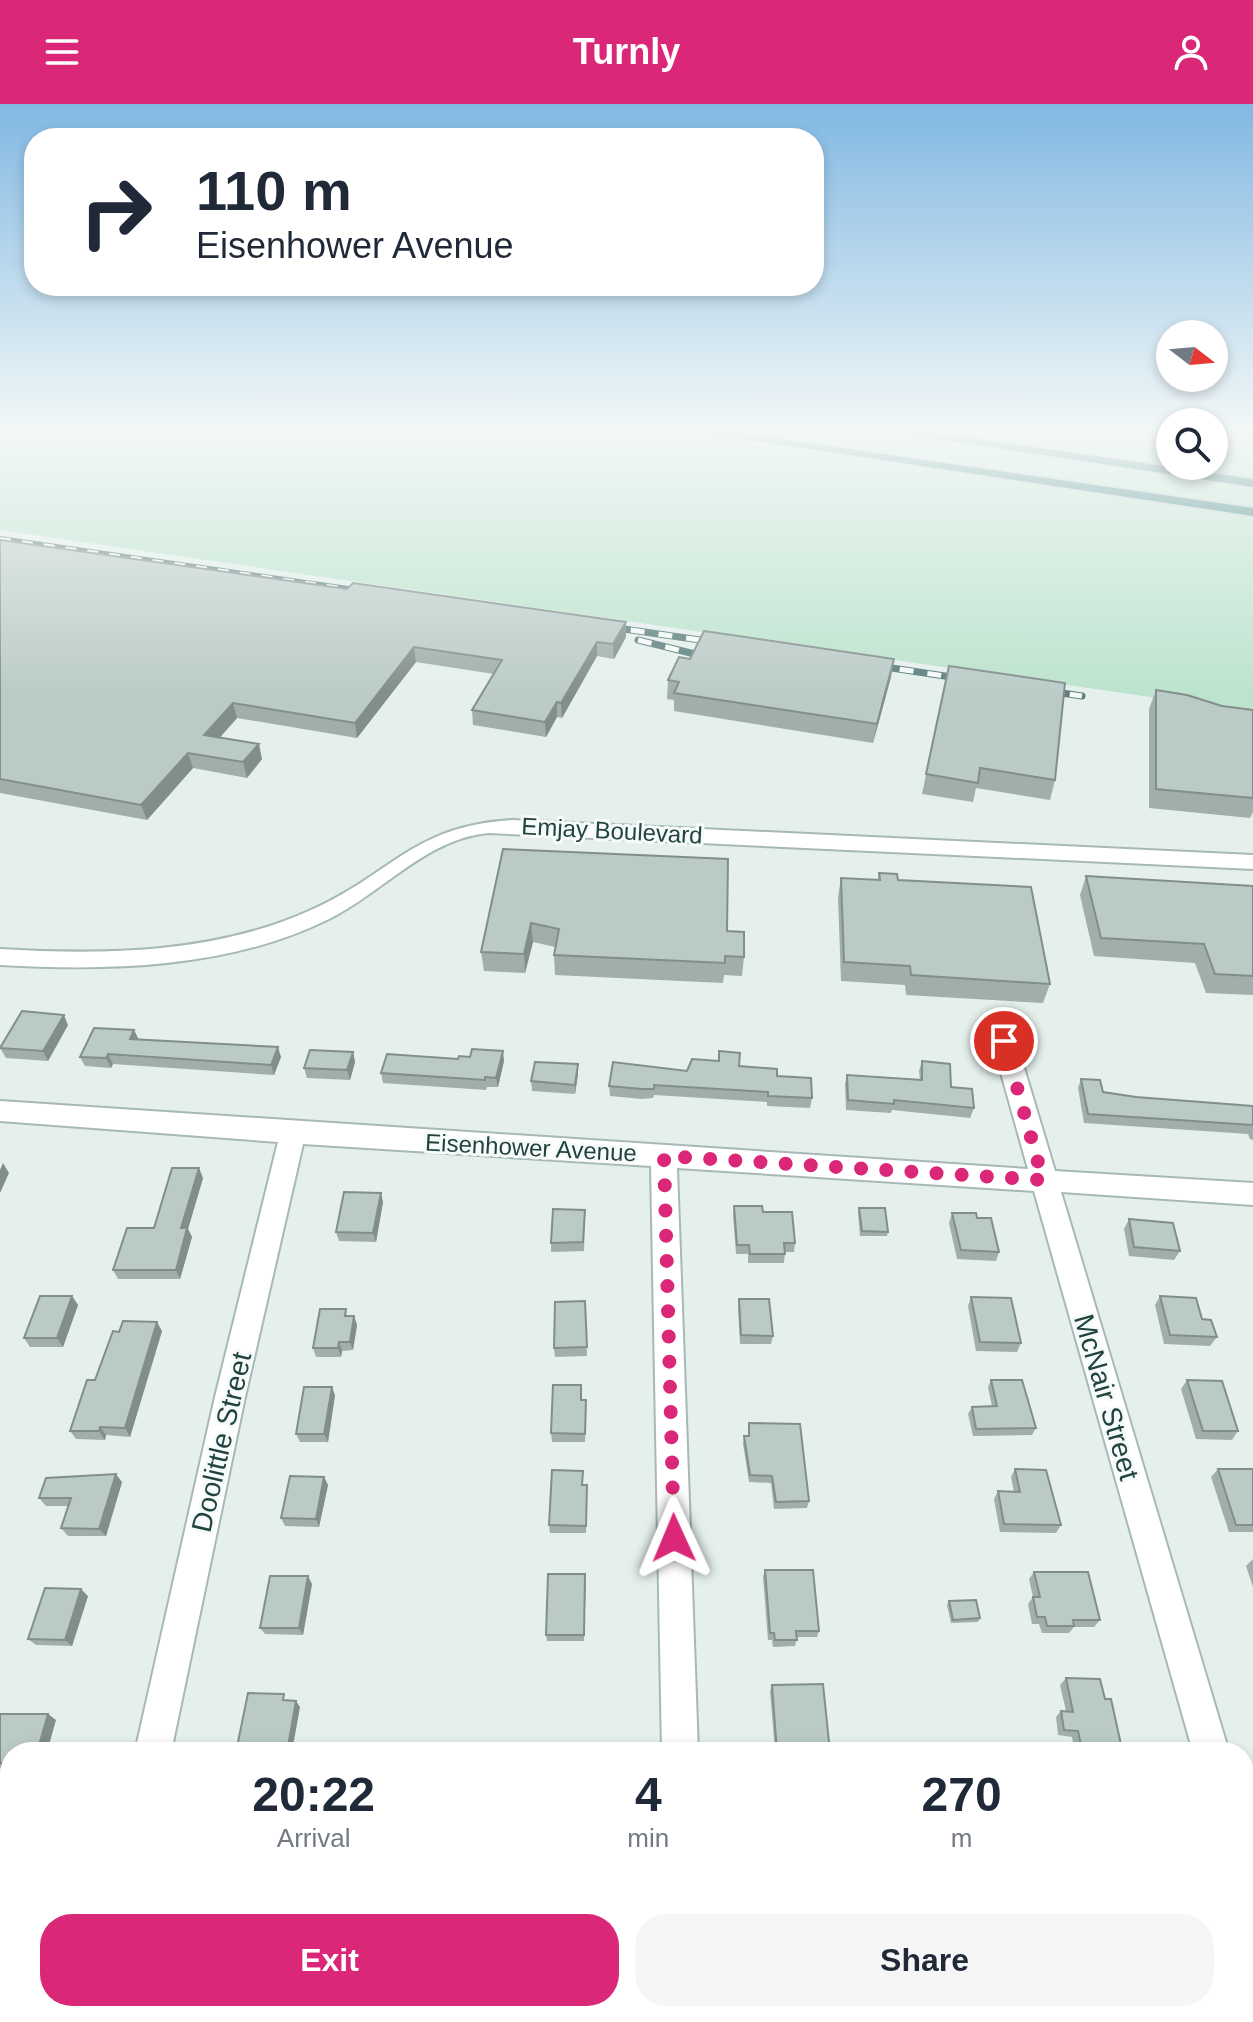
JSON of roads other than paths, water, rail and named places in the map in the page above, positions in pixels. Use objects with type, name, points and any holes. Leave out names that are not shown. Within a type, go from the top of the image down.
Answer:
[{"type":"street","name":"Emjay Boulevard","points":[[0,957],[129,961],[194,953],[317,916],[364,891],[434,842],[466,830],[512,826],[1253,862]]},
{"type":"street","name":"McNair Street","points":[[1004,1041],[1208,1742]]},
{"type":"street","name":"Eisenhower Avenue","points":[[0,1111],[293,1133],[1253,1194]]},
{"type":"street","name":"Doolittle Street","points":[[155,1742],[230,1397],[293,1133]]},
{"type":"street","points":[[664,1156],[680,1742]]},
{"type":"railway","points":[[0,539],[369,592]]},
{"type":"railway","points":[[603,626],[721,643]]},
{"type":"railway","points":[[638,640],[715,659]]},
{"type":"railway","points":[[872,665],[971,680]]},
{"type":"railway","points":[[1042,690],[1082,696]]}]
